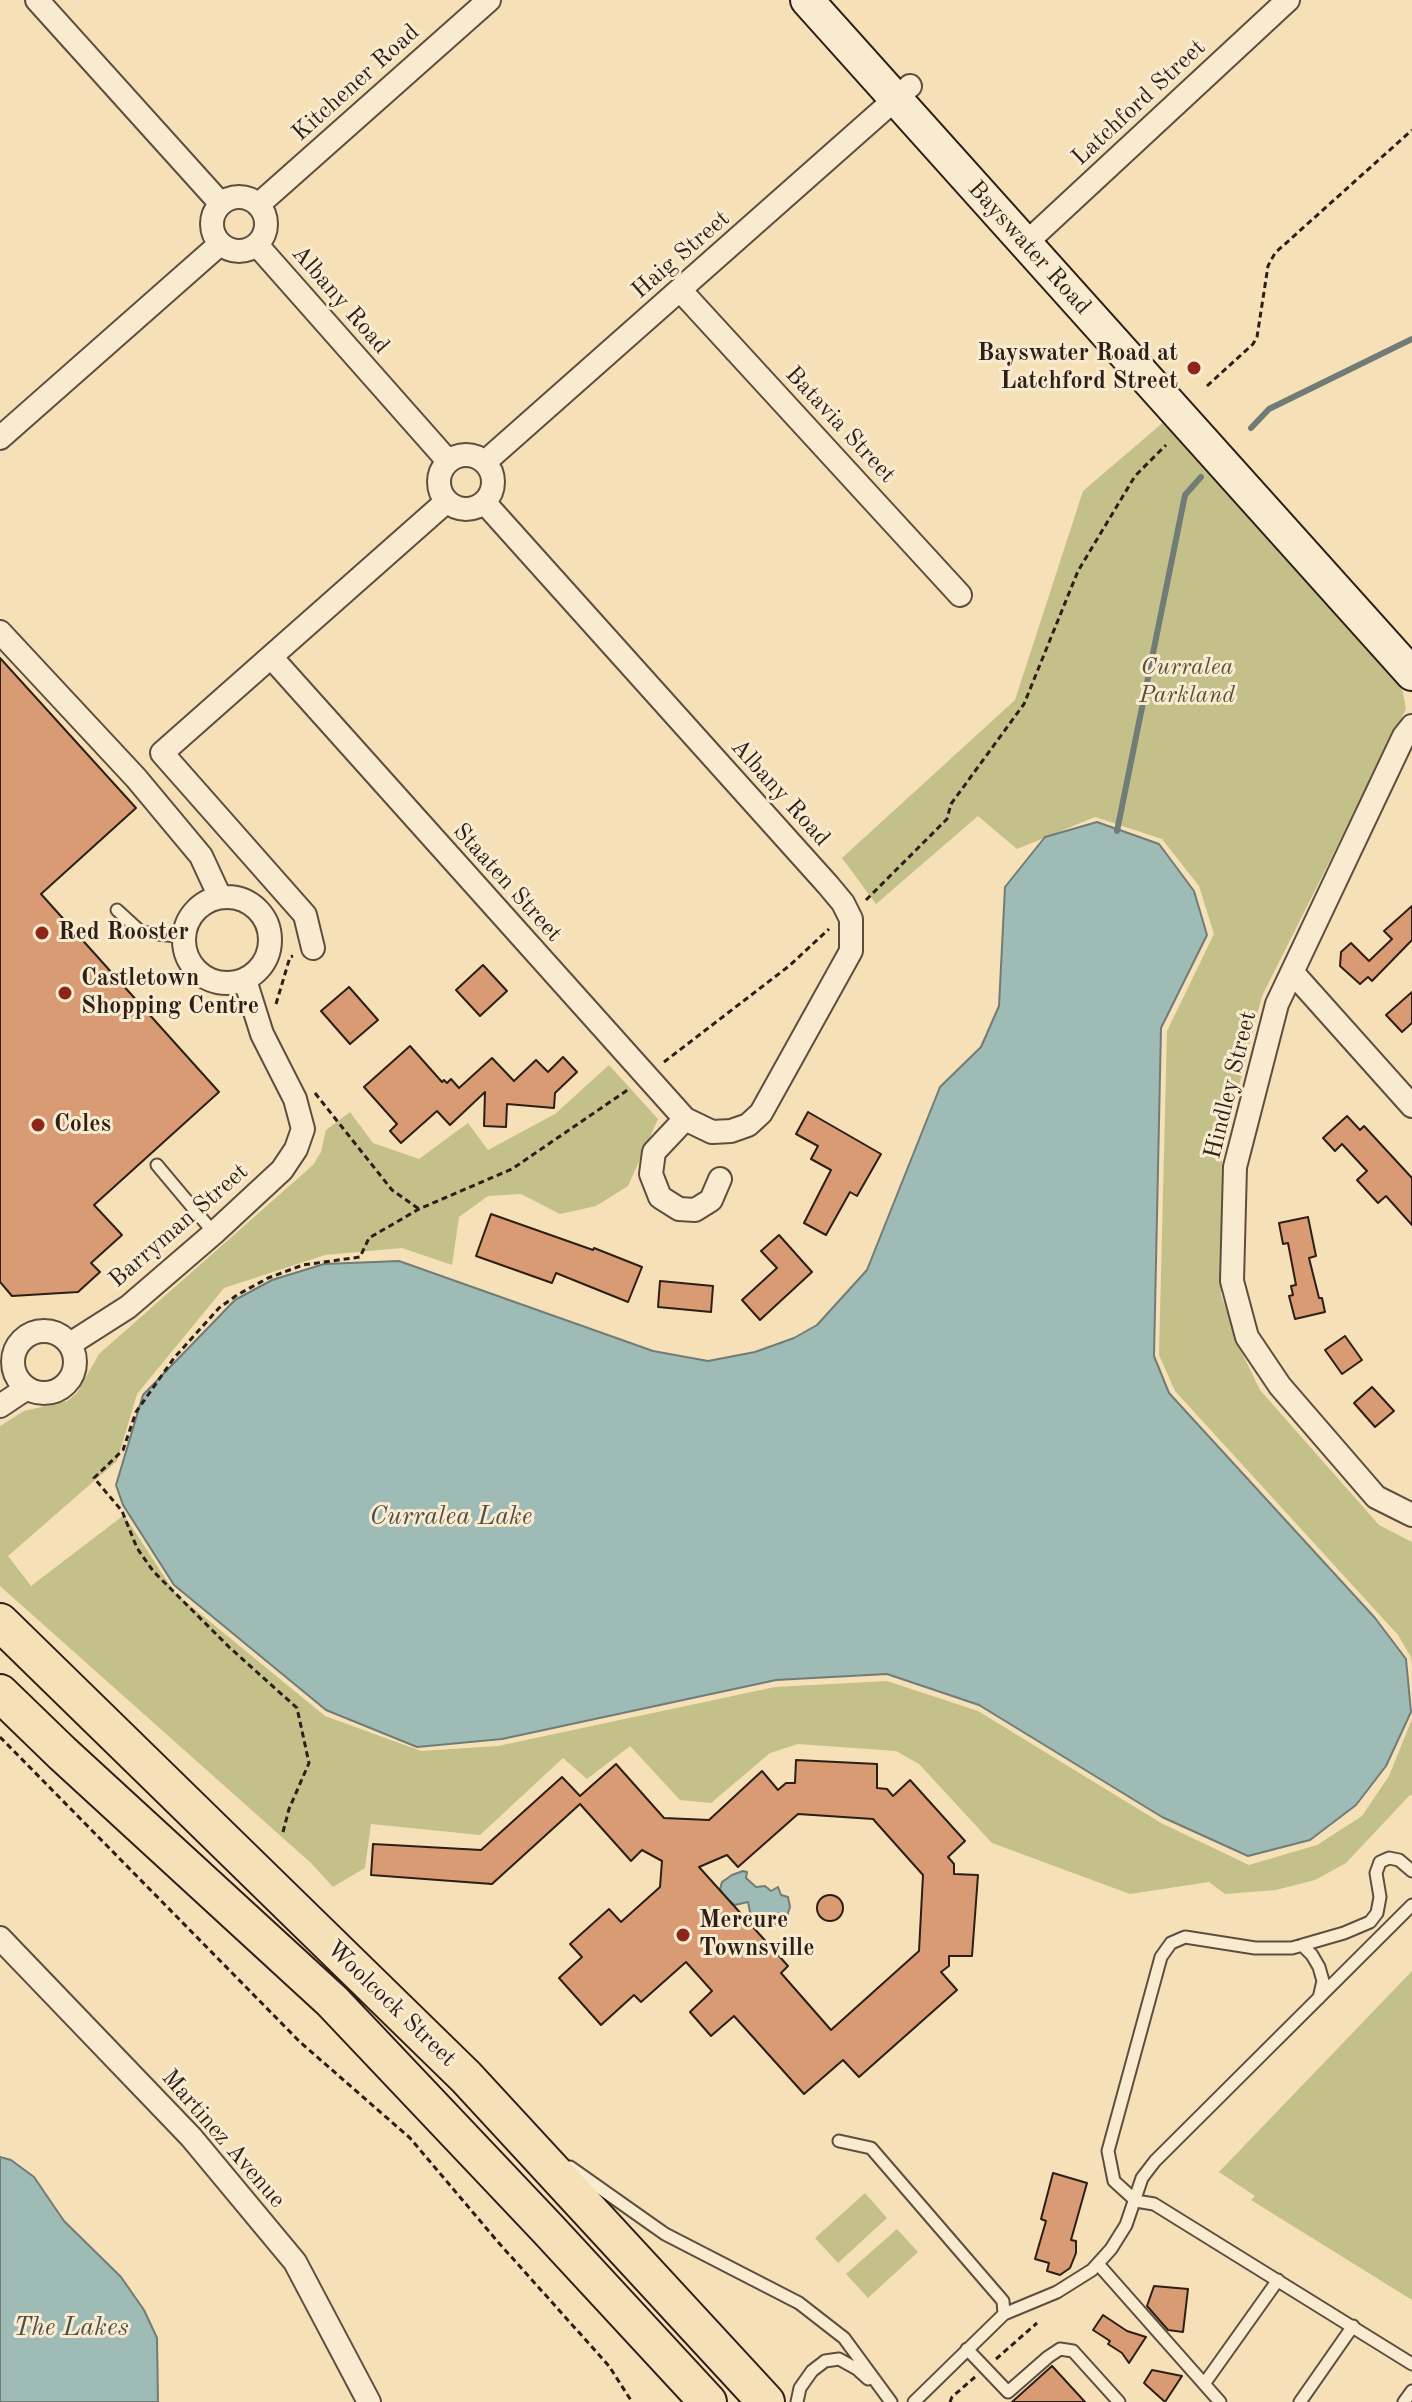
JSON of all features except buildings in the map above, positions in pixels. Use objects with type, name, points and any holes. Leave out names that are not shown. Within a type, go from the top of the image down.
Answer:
[{"type":"main road","name":"Bayswater Road","points":[[807,0],[903,93],[1412,674]]},
{"type":"main road","name":"Bayswater Road","points":[[833,0],[903,93]]},
{"type":"main road","name":"Bayswater Road","points":[[1032,238],[1412,646]]},
{"type":"main road","name":"Woolcock Street","points":[[0,1622],[466,2077],[766,2402]]},
{"type":"main road","name":"Woolcock Street","points":[[0,1693],[332,2001],[702,2399]]},
{"type":"street","points":[[37,0],[221,204]]},
{"type":"street","name":"Kitchener Road","points":[[258,205],[489,0]]},
{"type":"street","name":"Latchford Street","points":[[1032,238],[1288,0]]},
{"type":"street","name":"Haig Street","points":[[485,462],[903,93]]},
{"type":"street","points":[[238,197],[247,198],[258,205],[266,225],[257,245],[249,250],[237,251],[220,244],[213,232],[212,220],[221,204],[238,197]]},
{"type":"street","points":[[0,438],[220,244]]},
{"type":"street","name":"Albany Road","points":[[257,245],[448,461]]},
{"type":"street","name":"Batavia Street","points":[[681,291],[960,595]]},
{"type":"street","points":[[465,454],[485,462],[493,483],[484,502],[464,509],[447,501],[440,489],[439,478],[448,461],[465,454]]},
{"type":"street","points":[[313,948],[305,915],[162,753],[447,501]]},
{"type":"street","name":"Albany Road","points":[[484,502],[828,885],[848,914]]},
{"type":"street","points":[[0,632],[136,778],[201,856],[220,897]]},
{"type":"street","name":"Staaten Street","points":[[272,658],[646,1077],[685,1119],[712,1132],[731,1131],[748,1125],[761,1113],[851,951],[853,934],[848,914]]},
{"type":"street","name":"Hindley Street","points":[[1412,726],[1404,736],[1277,1004],[1235,1167],[1232,1281],[1247,1337],[1280,1386],[1376,1497],[1412,1515]]},
{"type":"street","points":[[220,897],[235,897],[258,910],[268,925],[271,940],[267,959],[258,971],[245,980],[218,982],[204,976],[190,962],[184,937],[187,923],[197,909],[220,897]]},
{"type":"street","points":[[1293,973],[1412,1106]]},
{"type":"street","name":"Barryman Street","points":[[70,1344],[128,1307],[214,1233],[282,1170],[296,1149],[303,1129],[295,1099],[262,1034],[245,980]]},
{"type":"street","points":[[685,1119],[654,1152],[651,1174],[660,1197],[679,1209],[695,1210],[711,1200],[720,1179]]},
{"type":"street","points":[[36,1332],[55,1333],[70,1344],[76,1365],[67,1384],[48,1393],[27,1388],[7,1373],[20,1343],[36,1332]]},
{"type":"street","points":[[0,1406],[27,1388]]},
{"type":"street","name":"Martinez Avenue","points":[[0,1938],[191,2137],[295,2262],[369,2402]]},
{"type":"lane","points":[[117,910],[141,932],[184,937]]},
{"type":"lane","points":[[157,1165],[214,1233]]},
{"type":"lane","points":[[1412,1871],[1399,1860],[1389,1858],[1380,1862],[1376,1873],[1380,1897],[1377,1913],[1370,1922],[1344,1933],[1292,1948],[1255,1948],[1185,1937],[1171,1943],[1161,1957],[1108,2151],[1114,2181],[1136,2201],[1154,2204],[1412,2363]]},
{"type":"lane","points":[[914,2402],[1004,2314],[1057,2292],[1098,2264],[1126,2225],[1142,2178],[1155,2161],[1412,1905]]},
{"type":"lane","points":[[1302,1945],[1319,1967],[1323,1981],[1319,1998]]},
{"type":"lane","points":[[511,2124],[665,2234],[799,2303],[844,2338],[891,2402]]},
{"type":"lane","points":[[839,2141],[871,2148],[1003,2301],[1004,2314]]},
{"type":"lane","points":[[1098,2264],[1220,2402]]},
{"type":"lane","points":[[1204,2384],[1278,2280]]},
{"type":"lane","points":[[1300,2402],[1353,2326]]},
{"type":"lane","points":[[967,2349],[1008,2392],[1060,2349],[1073,2351],[1119,2402]]},
{"type":"lane","points":[[797,2402],[800,2388],[812,2371],[825,2361],[839,2359],[857,2369],[891,2402]]},
{"type":"path","points":[[1207,386],[1257,337],[1268,266],[1275,253],[1412,130]]},
{"type":"path","points":[[283,1832],[289,1809],[309,1763],[297,1708],[229,1647],[153,1571],[137,1548],[122,1511],[94,1478],[123,1450],[136,1412],[160,1376],[219,1308],[245,1290],[285,1271],[330,1260],[360,1257],[369,1238],[419,1209],[502,1174],[544,1148],[646,1077],[789,966],[839,919],[858,908],[947,819],[951,804],[1024,704],[1078,571],[1135,476],[1166,445]]},
{"type":"path","points":[[276,1012],[276,998],[290,957],[313,948]]},
{"type":"path","points":[[313,1090],[392,1190],[419,1209]]},
{"type":"path","points":[[0,1737],[300,2042],[410,2138],[609,2366],[632,2402]]},
{"type":"green space","name":"Curralea Parkland","points":[[1166,420],[1402,687],[1406,709],[1262,996],[1222,1152],[1221,1295],[1241,1351],[1260,1390],[1379,1525],[1412,1542],[1412,1666],[1411,1657],[1398,1635],[1175,1391],[1159,1355],[1167,1031],[1214,934],[1199,886],[1162,839],[1095,817],[1017,849],[978,816],[876,904],[842,858],[1015,700],[1083,491]]},
{"type":"green space","points":[[609,1065],[658,1119],[628,1186],[596,1206],[560,1214],[521,1194],[488,1196],[459,1217],[452,1265],[402,1248],[325,1255],[224,1288],[137,1394],[117,1461],[8,1556],[31,1586],[124,1515],[175,1593],[325,1716],[421,1751],[498,1746],[775,1687],[887,1681],[978,1711],[1161,1823],[1249,1865],[1317,1845],[1362,1816],[1389,1776],[1412,1719],[1412,1796],[1346,1863],[1315,1880],[1276,1890],[1225,1894],[1209,1882],[1130,1894],[992,1843],[919,1764],[896,1751],[798,1744],[770,1753],[711,1803],[680,1800],[630,1746],[587,1779],[563,1758],[480,1835],[371,1824],[365,1868],[333,1887],[311,1863],[0,1586],[0,1426],[24,1411],[67,1401],[77,1393],[99,1354],[313,1165],[321,1152],[326,1130],[350,1112],[373,1143],[419,1159],[468,1123],[488,1150],[555,1114]]},
{"type":"green space","points":[[1412,1971],[1412,2300],[1251,2200],[1255,2196],[1219,2172]]},
{"type":"green space","points":[[865,2193],[887,2218],[838,2263],[815,2238]]},
{"type":"green space","points":[[897,2229],[918,2252],[868,2298],[846,2274]]},
{"type":"water","name":"Curralea Lake","points":[[1097,822],[1159,844],[1194,891],[1207,935],[1161,1028],[1154,1356],[1169,1393],[1375,1618],[1406,1659],[1411,1712],[1386,1766],[1356,1805],[1310,1840],[1248,1856],[1162,1817],[979,1705],[887,1674],[776,1680],[502,1739],[417,1747],[326,1710],[174,1585],[123,1505],[116,1485],[143,1395],[235,1300],[272,1280],[324,1264],[399,1261],[653,1351],[708,1361],[755,1352],[794,1338],[817,1325],[867,1270],[940,1087],[981,1047],[999,1006],[1005,887],[1045,837]]},
{"type":"water","points":[[743,1871],[747,1872],[746,1878],[756,1887],[765,1886],[771,1891],[778,1887],[781,1895],[788,1897],[790,1907],[786,1919],[772,1926],[763,1926],[751,1917],[748,1902],[735,1905],[725,1898],[720,1889],[722,1882]]},
{"type":"water","name":"The Lakes","points":[[0,2157],[11,2160],[34,2177],[64,2221],[121,2277],[144,2310],[157,2338],[158,2402],[0,2402]]},
{"type":"waterway","points":[[1251,428],[1269,409],[1412,339]]},
{"type":"waterway","points":[[1117,831],[1185,495],[1201,477]]},
{"type":"place","name":"Bayswater Road at Latchford Street","points":[[1194,368]]},
{"type":"place","name":"Red Rooster","points":[[42,933]]},
{"type":"place","name":"Castletown Shopping Centre","points":[[65,993]]},
{"type":"place","name":"Coles","points":[[38,1125]]},
{"type":"place","name":"Mercure Townsville","points":[[683,1935]]}]
